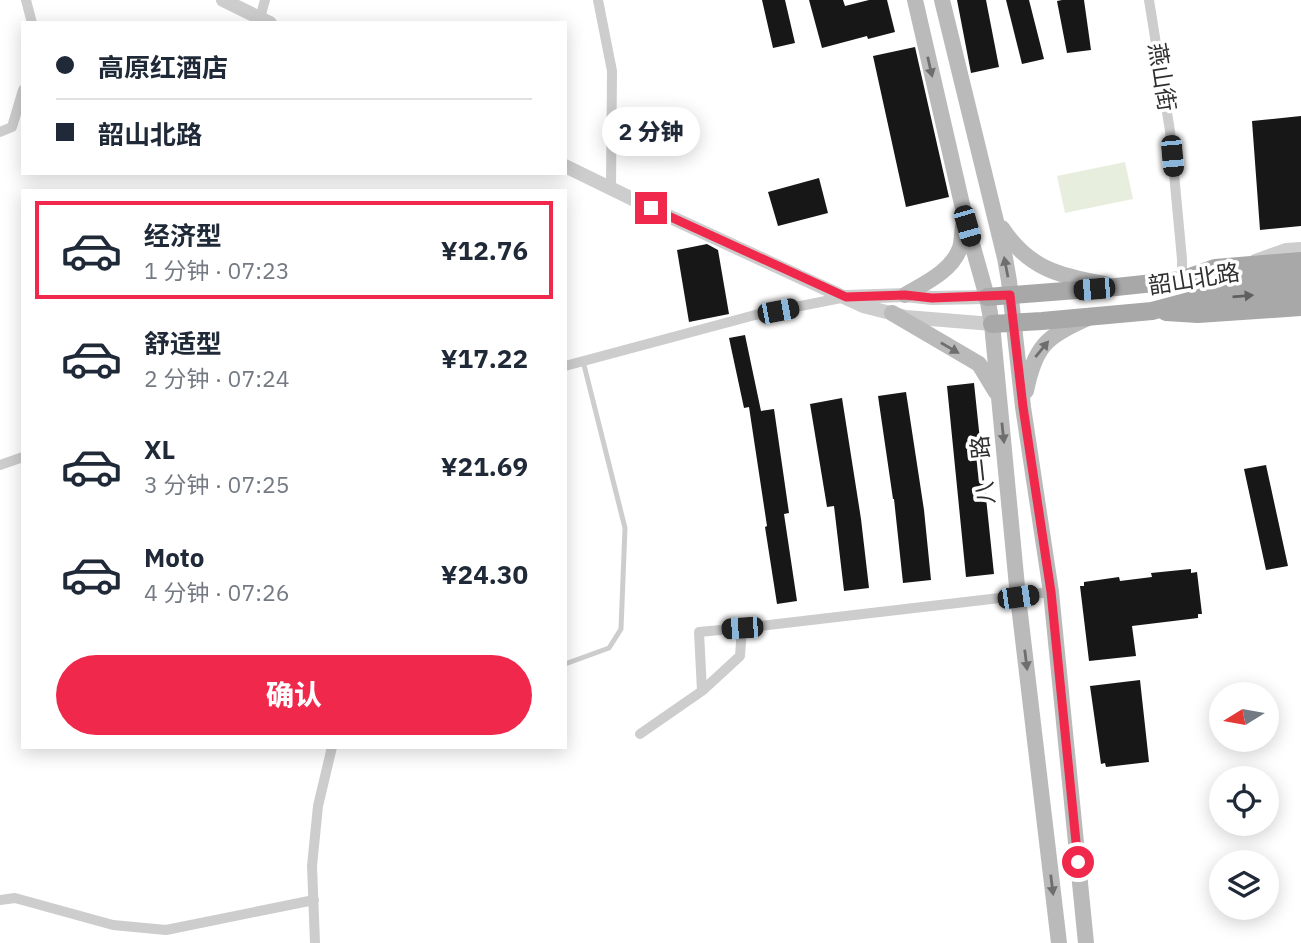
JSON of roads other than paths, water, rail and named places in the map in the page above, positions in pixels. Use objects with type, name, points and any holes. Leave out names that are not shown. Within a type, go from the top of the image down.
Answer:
[{"type":"main road","name":"八一路","points":[[915,0],[964,216],[992,324],[1018,597],[1059,943]]},
{"type":"main road","name":"八一路","points":[[942,0],[1005,258],[1023,407],[1051,592],[1086,943]]},
{"type":"main road","points":[[993,212],[1018,250],[1044,268],[1116,287]]},
{"type":"main road","points":[[905,295],[943,272],[952,262],[959,249],[964,216]]},
{"type":"main road","points":[[1182,280],[1215,268],[1301,261]]},
{"type":"main road","name":"韶山北路","points":[[986,297],[1182,280],[1216,283],[1301,276]]},
{"type":"main road","name":"韶山北路","points":[[992,324],[1152,311],[1197,299],[1301,291]]},
{"type":"main road","points":[[1152,311],[1198,314],[1301,307]]},
{"type":"main road","points":[[892,313],[979,364],[999,397]]},
{"type":"main road","points":[[1023,407],[1032,363],[1038,352],[1046,342],[1094,316]]},
{"type":"street","points":[[26,0],[31,21]]},
{"type":"street","points":[[223,0],[265,20],[265,0]]},
{"type":"street","points":[[598,0],[612,71],[611,189]]},
{"type":"street","name":"燕山街","points":[[1149,0],[1170,131],[1182,280]]},
{"type":"street","points":[[0,132],[12,127],[21,97]]},
{"type":"street","name":"韶山北路","points":[[567,167],[863,306],[906,317],[992,324]]},
{"type":"street","points":[[1241,266],[1286,250],[1301,248]]},
{"type":"street","points":[[567,366],[755,315],[846,297]]},
{"type":"street","name":"韶山北路","points":[[846,297],[986,297]]},
{"type":"street","points":[[0,465],[21,458]]},
{"type":"street","points":[[702,691],[699,632],[1051,592]]},
{"type":"street","points":[[640,734],[702,691],[740,656],[742,628]]},
{"type":"street","points":[[315,943],[313,866],[318,806],[332,749]]},
{"type":"street","points":[[0,900],[15,898],[113,925],[166,930],[314,900]]},
{"type":"lane","points":[[567,663],[609,648],[621,629],[625,528],[583,362]]}]
